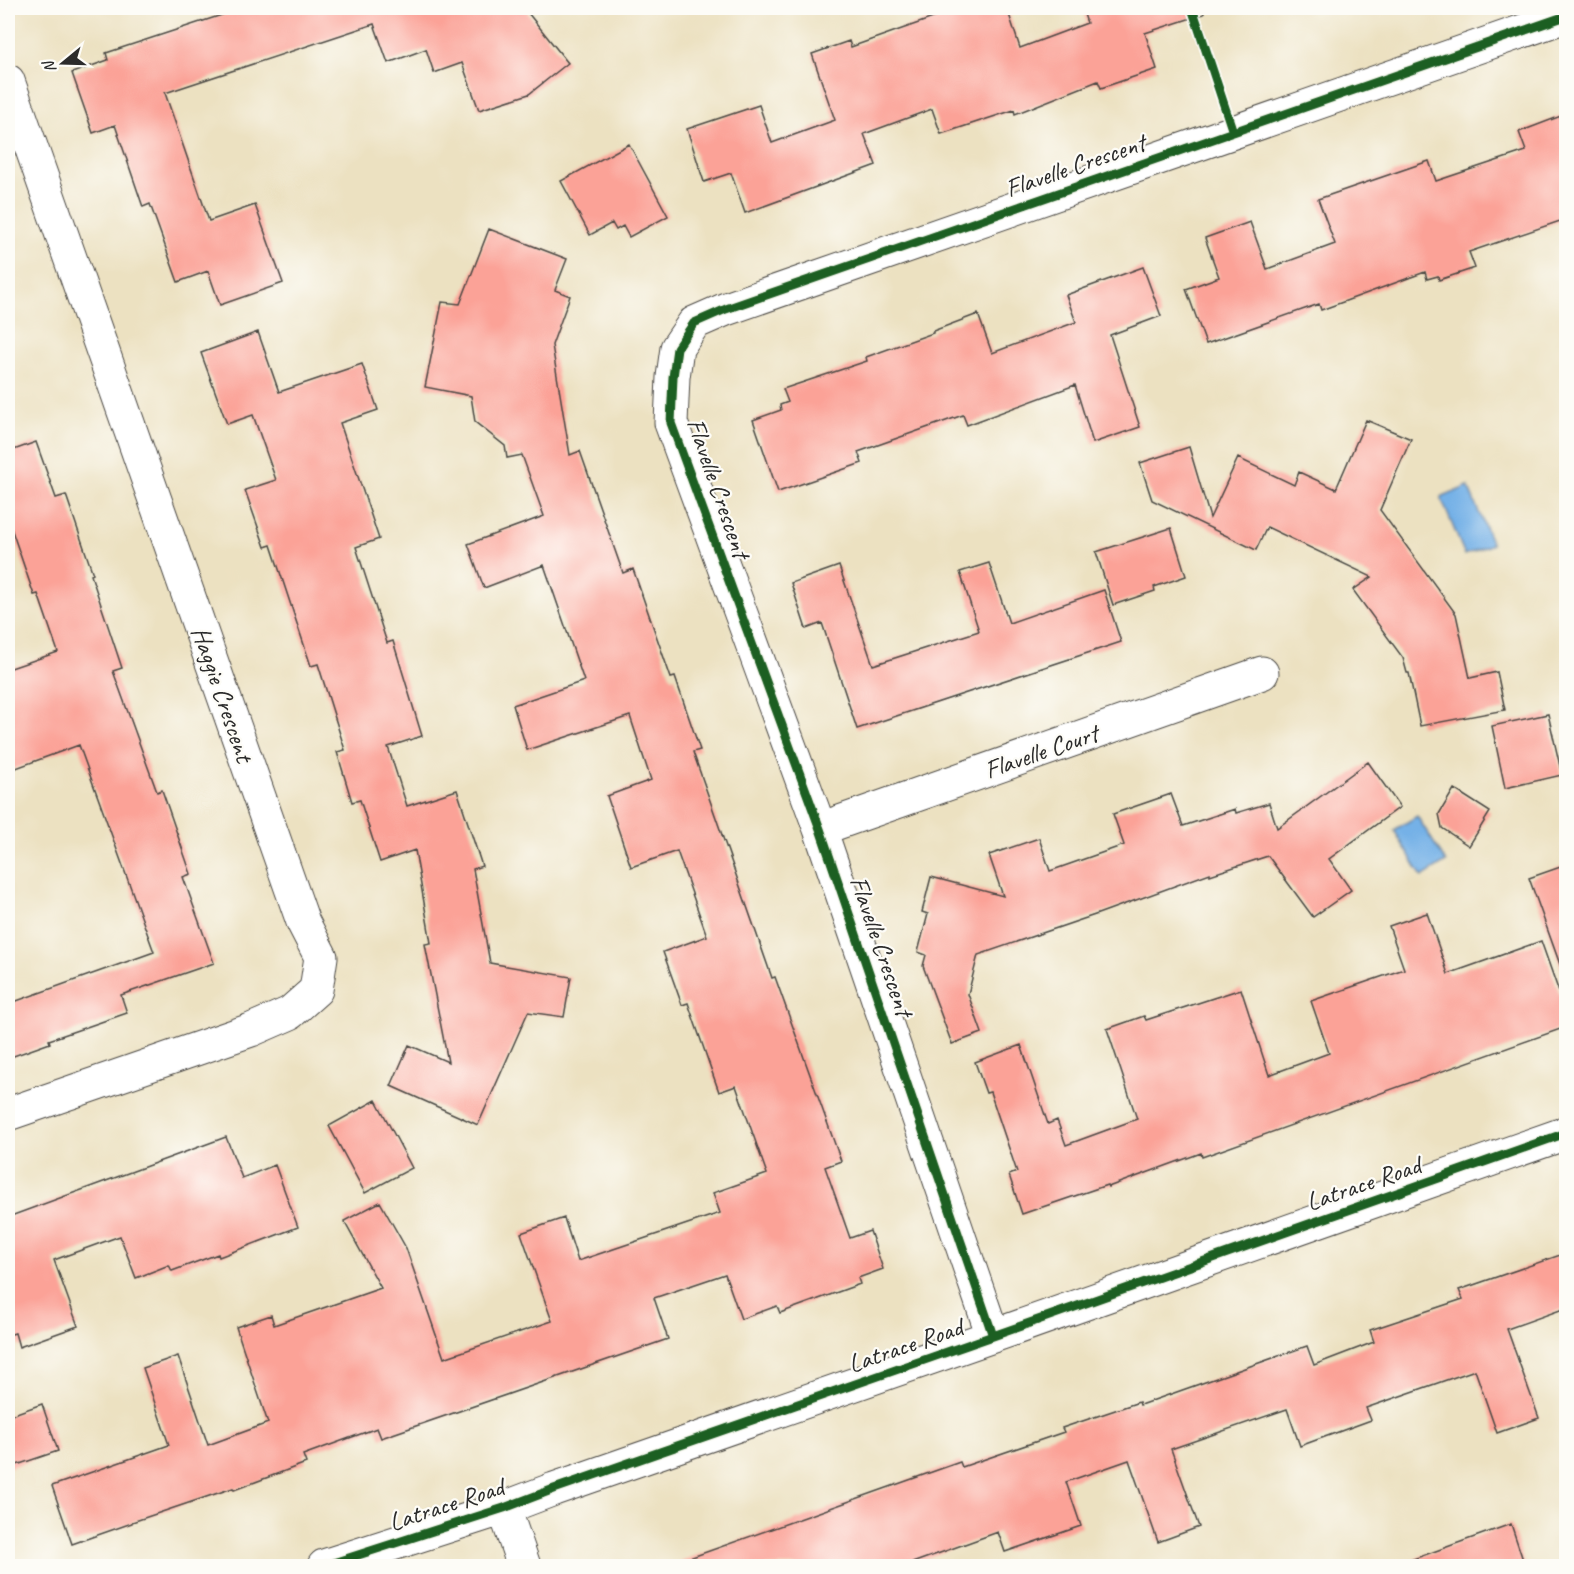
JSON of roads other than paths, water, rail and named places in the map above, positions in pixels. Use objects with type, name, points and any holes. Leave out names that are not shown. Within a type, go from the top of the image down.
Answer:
[{"type":"street","name":"Flavelle Crescent","points":[[993,1336],[820,829],[671,423],[677,348],[694,323],[726,309],[1566,16]]},
{"type":"street","name":"Haggie Crescent","points":[[8,81],[299,911],[321,957],[316,990],[290,1013],[251,1030],[8,1114]]},
{"type":"street","name":"Flavelle Court","points":[[820,829],[1262,673]]},
{"type":"street","name":"Latrace Road","points":[[324,1566],[504,1508],[1566,1133]]},
{"type":"street","points":[[504,1508],[524,1566]]},
{"type":"water","points":[[1468,486],[1492,544],[1465,555],[1441,498]]},
{"type":"water","points":[[1417,816],[1446,862],[1422,877],[1394,830]]}]
